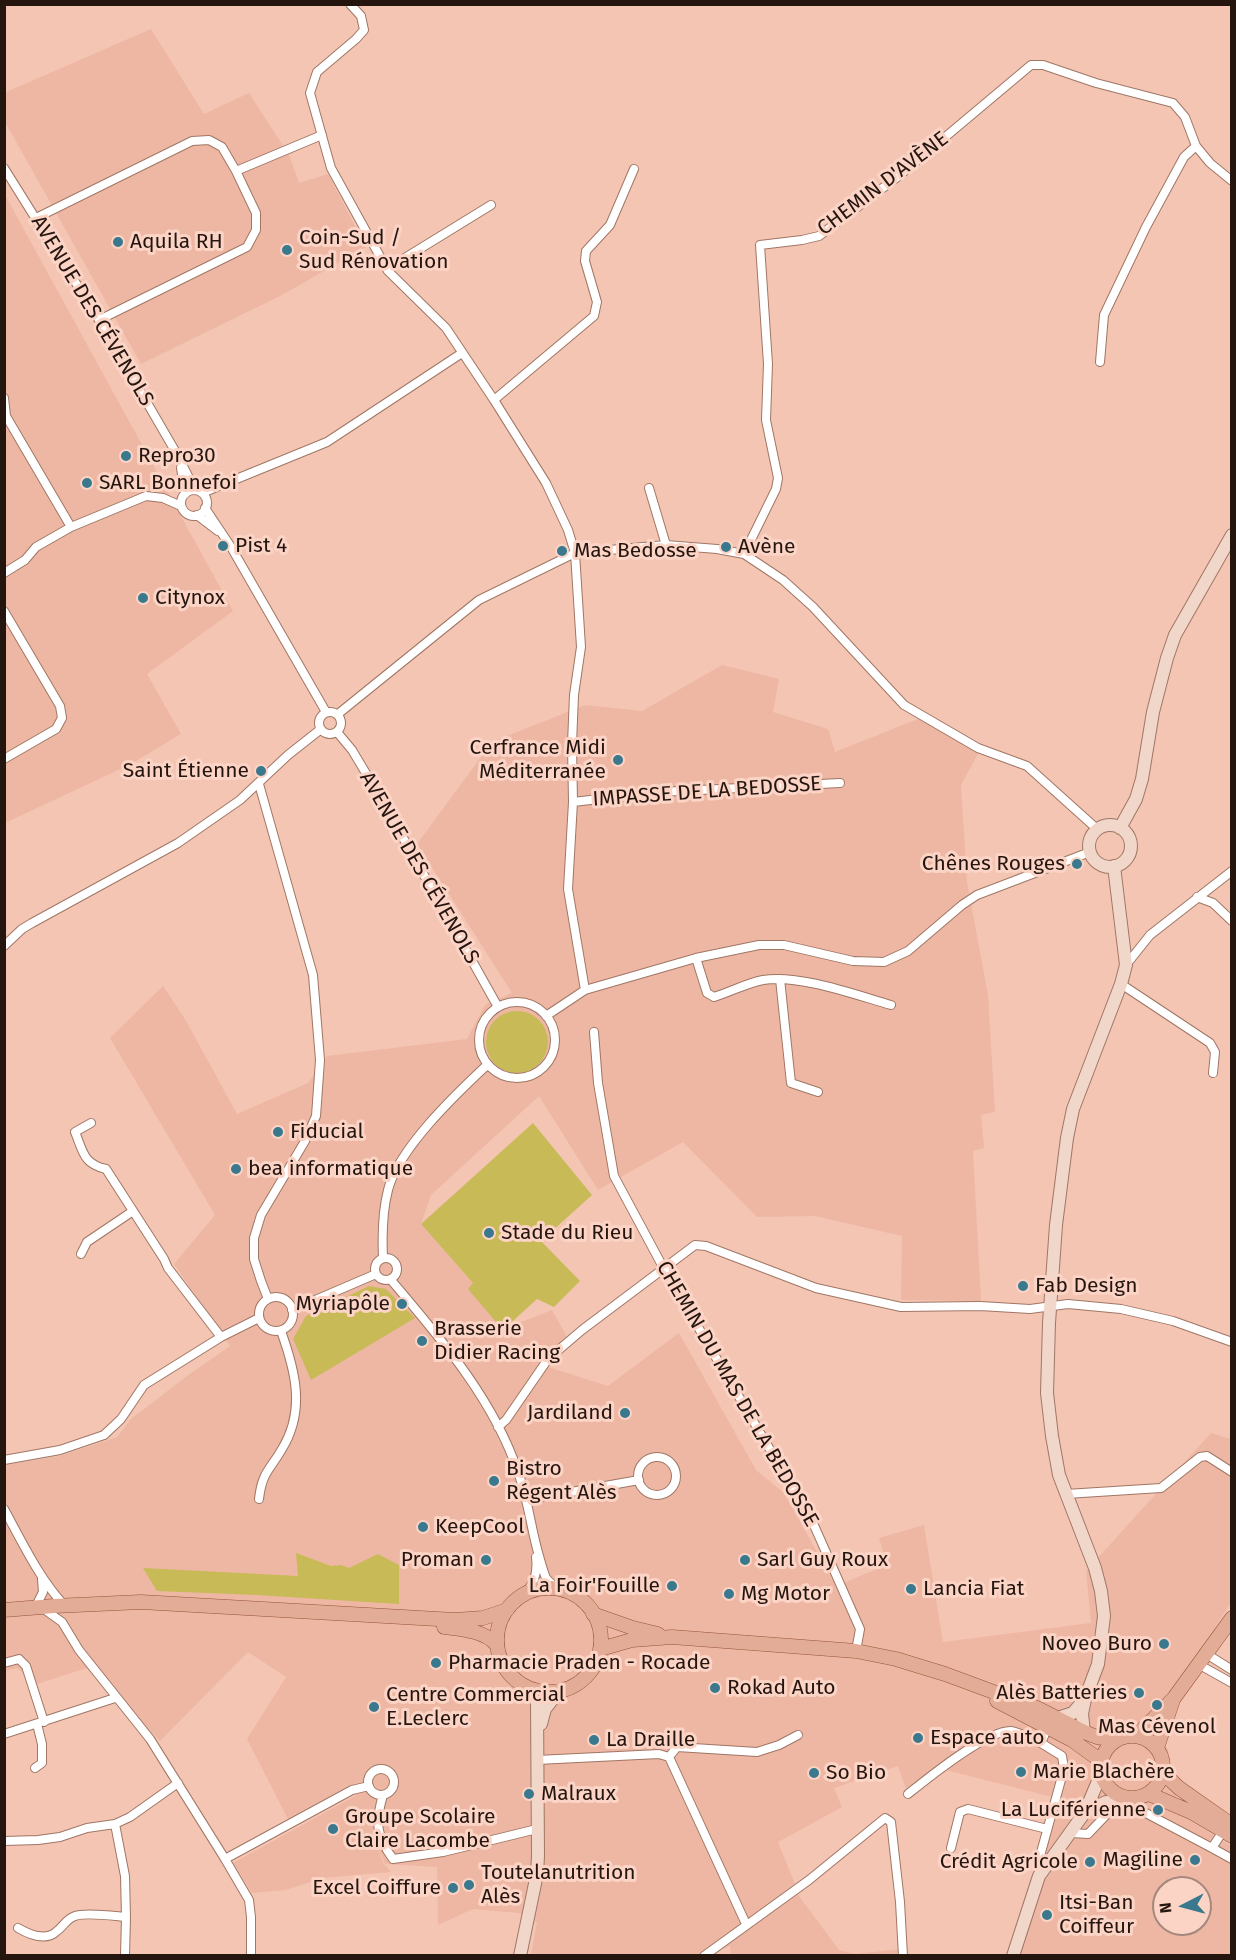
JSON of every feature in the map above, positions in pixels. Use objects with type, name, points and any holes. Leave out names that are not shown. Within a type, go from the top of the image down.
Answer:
[{"type":"main road","points":[[230,1608],[308,1619],[459,1629],[478,1633],[493,1640],[497,1645],[501,1660],[509,1674],[533,1690],[546,1692],[559,1691],[582,1680],[593,1666],[600,1649],[600,1631],[593,1614],[585,1603],[573,1594],[560,1589],[547,1588],[534,1590],[522,1596],[507,1610],[501,1621],[497,1645]]},
{"type":"main road","points":[[4,1610],[141,1602],[455,1620],[483,1618],[507,1610]]},
{"type":"main road","points":[[593,1614],[633,1628],[672,1637]]},
{"type":"main road","points":[[1136,1736],[1174,1698],[1232,1618]]},
{"type":"main road","points":[[600,1649],[632,1640],[672,1637],[856,1651],[896,1659],[945,1674],[1037,1708],[1084,1748],[1101,1767],[1109,1789],[1124,1798],[1149,1794],[1160,1781],[1162,1773],[1161,1756],[1157,1748],[1144,1738],[1136,1736],[1125,1736],[1116,1740],[1104,1752],[1101,1767]]},
{"type":"main road","points":[[1157,1748],[1174,1698]]},
{"type":"main road","points":[[1053,1723],[1097,1737],[1116,1740]]},
{"type":"main road","points":[[1162,1773],[1229,1831]]},
{"type":"main road","points":[[1149,1794],[1229,1831]]},
{"type":"street","points":[[350,4],[361,16],[364,30],[317,72],[310,93],[331,168],[388,271],[446,328],[494,400],[546,483],[568,530],[575,553],[581,647],[574,695],[573,802],[568,889],[585,990]]},
{"type":"street","name":"CHEMIN D'AVÈNE","points":[[744,554],[776,489],[777,478],[766,420],[768,364],[760,245],[819,236],[900,175],[1031,65],[1043,65],[1096,83],[1173,103],[1185,117],[1196,146],[1210,163],[1232,181]]},
{"type":"street","points":[[236,171],[322,135]]},
{"type":"street","points":[[36,218],[192,141],[209,140],[222,147],[256,213],[256,230],[247,247],[99,320]]},
{"type":"street","points":[[1100,362],[1104,315],[1146,228],[1184,157],[1196,146]]},
{"type":"street","name":"AVENUE DES CÉVENOLS","points":[[4,168],[99,320],[198,492]]},
{"type":"street","points":[[494,400],[594,316],[597,302],[585,261],[586,251],[610,225],[634,169]]},
{"type":"street","points":[[388,271],[400,261],[491,205]]},
{"type":"street","points":[[4,573],[25,560],[36,547],[71,527],[146,496],[183,499],[327,442],[462,352]]},
{"type":"street","points":[[4,398],[6,416],[71,527]]},
{"type":"street","name":"AVENUE DES CÉVENOLS","points":[[178,456],[183,499]]},
{"type":"street","points":[[649,488],[666,545]]},
{"type":"street","points":[[198,492],[206,500],[206,508],[326,712]]},
{"type":"street","points":[[183,499],[189,515],[197,515],[222,534]]},
{"type":"street","points":[[197,515],[206,508]]},
{"type":"street","points":[[1120,828],[1139,789],[1153,712],[1173,642],[1232,535]]},
{"type":"street","points":[[326,712],[338,714],[479,600],[575,553],[666,545],[744,554],[783,580],[813,607],[904,705],[978,748],[1027,766],[1097,829]]},
{"type":"street","points":[[4,611],[60,706],[62,718],[56,729],[4,759]]},
{"type":"street","points":[[326,712],[319,721],[321,729],[326,734],[338,732],[341,725],[338,714]]},
{"type":"street","points":[[4,946],[32,923],[178,843],[240,800],[288,754],[321,729]]},
{"type":"street","name":"AVENUE DES CÉVENOLS","points":[[338,732],[379,795],[498,1006]]},
{"type":"street","name":"IMPASSE DE LA BEDOSSE","points":[[573,802],[660,792],[840,783]]},
{"type":"street","points":[[259,784],[313,975],[320,1060],[316,1116],[304,1142],[261,1215],[254,1238],[254,1259],[268,1299]]},
{"type":"street","points":[[1109,825],[1120,828],[1129,839],[1129,853],[1126,859],[1108,867],[1097,862],[1090,852],[1090,839],[1097,829],[1109,825]]},
{"type":"street","points":[[546,1016],[585,990],[696,958],[759,945],[784,945],[853,961],[884,962],[908,951],[977,895],[1090,852]]},
{"type":"street","points":[[1084,1732],[1082,1714],[1098,1664],[1104,1616],[1095,1568],[1059,1475],[1047,1393],[1056,1225],[1067,1138],[1073,1109],[1121,984],[1126,965],[1114,866]]},
{"type":"street","points":[[1126,965],[1150,934],[1232,871]]},
{"type":"street","points":[[1197,897],[1213,903],[1232,921]]},
{"type":"street","points":[[696,958],[707,993],[714,997],[763,980],[780,980],[818,985],[891,1005]]},
{"type":"street","points":[[780,980],[791,1083],[818,1092]]},
{"type":"street","points":[[1121,984],[1210,1043],[1215,1052],[1213,1073]]},
{"type":"street","points":[[511,1002],[524,1002],[536,1007],[546,1016],[554,1032],[554,1050],[549,1061],[541,1070],[525,1078],[507,1078],[496,1073],[487,1065],[479,1047],[480,1028],[490,1012],[498,1006],[511,1002]]},
{"type":"street","name":"CHEMIN DU MAS DE LA BEDOSSE","points":[[594,1032],[598,1083],[614,1176],[664,1269],[813,1523],[860,1629],[856,1651]]},
{"type":"street","points":[[487,1065],[416,1139],[402,1159],[388,1188],[382,1221],[383,1258],[376,1265],[376,1274],[381,1279],[391,1280],[469,1377],[498,1427],[518,1472],[546,1577],[552,1585],[560,1589]]},
{"type":"street","points":[[91,1123],[75,1132],[88,1162],[106,1169],[168,1268],[222,1337]]},
{"type":"street","points":[[81,1254],[87,1242],[133,1211]]},
{"type":"street","points":[[498,1427],[506,1420],[548,1359],[582,1330],[695,1245],[706,1246],[816,1288],[901,1307],[980,1306],[1030,1309],[1068,1304],[1121,1309],[1173,1321],[1232,1342]]},
{"type":"street","points":[[383,1258],[390,1259],[396,1264],[396,1275],[391,1280]]},
{"type":"street","points":[[292,1310],[376,1274]]},
{"type":"street","points":[[274,1297],[286,1300],[292,1310],[290,1325],[281,1331],[276,1332],[265,1328],[259,1318],[260,1307],[268,1299],[274,1297]]},
{"type":"street","points":[[4,1460],[60,1450],[104,1435],[121,1419],[144,1385],[222,1337],[259,1318]]},
{"type":"street","points":[[259,1499],[262,1479],[282,1449],[296,1407],[297,1389],[290,1354],[281,1331]]},
{"type":"street","points":[[1066,1494],[1161,1488],[1200,1457],[1207,1456],[1232,1472]]},
{"type":"street","points":[[654,1457],[666,1459],[676,1474],[672,1488],[660,1495],[645,1491],[639,1480],[638,1474],[643,1463],[654,1457]]},
{"type":"street","points":[[526,1500],[639,1480]]},
{"type":"street","points":[[4,1509],[51,1591],[71,1605],[66,1619],[69,1631],[79,1650]]},
{"type":"street","points":[[522,1596],[531,1588],[536,1576],[535,1542]]},
{"type":"street","points":[[41,1575],[43,1592],[38,1607],[62,1622],[79,1650],[115,1698],[150,1739],[249,1900],[251,1956]]},
{"type":"street","points":[[1202,1658],[1232,1671]]},
{"type":"street","points":[[1202,1658],[1232,1683]]},
{"type":"street","points":[[4,1663],[19,1659],[26,1666],[40,1723],[42,1744],[42,1763],[35,1768]]},
{"type":"street","points":[[520,1956],[537,1874],[537,1703],[532,1692],[521,1684]]},
{"type":"street","points":[[537,1740],[545,1709],[559,1691]]},
{"type":"street","points":[[4,1734],[115,1698]]},
{"type":"street","points":[[1041,1743],[1053,1723],[1073,1713],[1085,1699]]},
{"type":"street","points":[[908,1794],[952,1760],[1001,1732],[1013,1731],[1041,1743],[1062,1756],[1064,1769],[1040,1856],[1039,1876],[1012,1956]]},
{"type":"street","points":[[669,1757],[677,1747],[757,1752],[779,1745],[798,1735]]},
{"type":"street","points":[[537,1761],[659,1754],[669,1757],[746,1924]]},
{"type":"street","points":[[1039,1876],[1086,1812],[1101,1767]]},
{"type":"street","points":[[383,1795],[374,1792],[369,1786],[370,1777],[374,1772],[385,1770],[390,1773],[394,1784],[392,1789],[383,1795],[377,1815],[378,1832],[382,1845],[393,1859],[443,1852],[537,1829]]},
{"type":"street","points":[[4,1841],[60,1837],[87,1828],[115,1824],[129,1817],[177,1783]]},
{"type":"street","points":[[225,1859],[352,1790],[369,1786]]},
{"type":"street","points":[[1086,1812],[1106,1802],[1124,1798]]},
{"type":"street","points":[[951,1848],[960,1812],[968,1809],[1047,1829]]},
{"type":"street","points":[[1071,1833],[1088,1834],[1109,1812],[1142,1811],[1232,1859]]},
{"type":"street","points":[[704,1956],[808,1880],[885,1818],[891,1822],[895,1847],[903,1956]]},
{"type":"street","points":[[115,1824],[124,1876],[125,1956]]},
{"type":"street","points":[[1212,1848],[1229,1831]]},
{"type":"street","points":[[18,1928],[32,1936],[42,1937],[56,1933],[65,1921],[76,1915],[126,1917]]},
{"type":"shaded area","points":[[151,29],[204,114],[249,93],[289,155],[299,183],[328,174],[366,247],[282,295],[141,364],[5,122],[4,93]]},
{"type":"shaded area","points":[[4,193],[233,611],[147,674],[181,734],[129,765],[5,823]]},
{"type":"shaded area","points":[[722,665],[779,679],[773,712],[828,729],[835,752],[918,719],[980,750],[961,785],[967,882],[988,995],[995,1112],[981,1115],[984,1148],[973,1151],[981,1301],[901,1300],[902,1236],[815,1216],[757,1217],[683,1142],[598,1190],[539,1096],[431,1195],[421,1224],[473,1283],[503,1329],[552,1310],[567,1337],[548,1367],[608,1386],[679,1333],[756,1470],[784,1493],[836,1586],[887,1565],[879,1538],[924,1525],[943,1642],[1091,1623],[1086,1571],[1211,1433],[1231,1439],[1231,1602],[1155,1726],[1168,1750],[1178,1813],[1231,1846],[1231,1955],[1018,1955],[1040,1890],[1052,1797],[938,1768],[907,1792],[898,1766],[834,1788],[842,1807],[778,1842],[796,1892],[839,1950],[855,1954],[901,1949],[902,1955],[731,1955],[730,1946],[702,1956],[531,1955],[537,1922],[519,1913],[473,1909],[438,1925],[437,1867],[385,1864],[376,1843],[383,1863],[391,1872],[322,1878],[286,1890],[252,1893],[233,1863],[355,1796],[350,1785],[288,1819],[247,1739],[286,1677],[248,1652],[160,1741],[87,1668],[37,1684],[17,1668],[5,1671],[5,1465],[60,1456],[117,1437],[131,1419],[230,1346],[174,1264],[215,1215],[110,1038],[163,986],[185,1019],[237,1114],[308,1083],[327,1056],[467,1039],[485,1005],[512,993],[417,844],[492,742],[585,705],[642,711]]},
{"type":"shaded area","points":[[511,1011],[523,1011],[539,1020],[546,1030],[548,1042],[546,1054],[539,1064],[523,1073],[511,1073],[500,1068],[491,1059],[486,1048],[486,1036],[491,1025],[500,1016]]},
{"type":"shaded area","name":"Stade du Rieu","points":[[533,1123],[592,1195],[541,1241],[580,1281],[554,1307],[537,1299],[503,1330],[468,1289],[473,1283],[421,1224]]},
{"type":"shaded area","points":[[369,1286],[386,1289],[415,1318],[311,1380],[293,1339],[306,1316]]},
{"type":"shaded area","points":[[296,1553],[331,1566],[341,1565],[349,1568],[378,1554],[399,1565],[399,1604],[157,1591],[143,1568],[298,1576]]},
{"type":"place","name":"Aquila RH","points":[[118,242]]},
{"type":"place","name":"Coin-Sud / Sud Rénovation","points":[[287,250]]},
{"type":"place","name":"Repro30","points":[[126,456]]},
{"type":"place","name":"SARL Bonnefoi","points":[[87,483]]},
{"type":"place","name":"Pist 4","points":[[223,546]]},
{"type":"place","name":"Avène","points":[[726,547]]},
{"type":"place","name":"Mas Bedosse","points":[[562,551]]},
{"type":"place","name":"Citynox","points":[[143,598]]},
{"type":"place","name":"Cerfrance Midi Méditerranée","points":[[618,760]]},
{"type":"place","name":"Saint Étienne","points":[[261,771]]},
{"type":"place","name":"Chênes Rouges","points":[[1077,864]]},
{"type":"place","name":"Fiducial","points":[[278,1132]]},
{"type":"place","name":"bea informatique","points":[[236,1169]]},
{"type":"place","name":"Stade du Rieu","points":[[489,1233]]},
{"type":"place","name":"Fab Design","points":[[1023,1286]]},
{"type":"place","name":"Myriapôle","points":[[402,1304]]},
{"type":"place","name":"Brasserie Didier Racing","points":[[422,1341]]},
{"type":"place","name":"Jardiland","points":[[625,1413]]},
{"type":"place","name":"Bistro Régent Alès","points":[[494,1481]]},
{"type":"place","name":"KeepCool","points":[[423,1527]]},
{"type":"place","name":"Proman","points":[[486,1560]]},
{"type":"place","name":"Sarl Guy Roux","points":[[745,1560]]},
{"type":"place","name":"La Foir'Fouille","points":[[672,1586]]},
{"type":"place","name":"Lancia Fiat","points":[[911,1589]]},
{"type":"place","name":"Mg Motor","points":[[729,1594]]},
{"type":"place","name":"Noveo Buro","points":[[1164,1644]]},
{"type":"place","name":"Pharmacie Praden - Rocade","points":[[436,1663]]},
{"type":"place","name":"Rokad Auto","points":[[715,1688]]},
{"type":"place","name":"Alès Batteries","points":[[1139,1693]]},
{"type":"place","name":"Mas Cévenol","points":[[1157,1705]]},
{"type":"place","name":"Centre Commercial E.Leclerc","points":[[374,1707]]},
{"type":"place","name":"Espace auto","points":[[918,1738]]},
{"type":"place","name":"La Draille","points":[[594,1740]]},
{"type":"place","name":"Marie Blachère","points":[[1021,1772]]},
{"type":"place","name":"So Bio","points":[[814,1773]]},
{"type":"place","name":"Malraux","points":[[529,1794]]},
{"type":"place","name":"La Luciférienne","points":[[1158,1810]]},
{"type":"place","name":"Groupe Scolaire Claire Lacombe","points":[[333,1829]]},
{"type":"place","name":"Magiline","points":[[1195,1860]]},
{"type":"place","name":"Crédit Agricole","points":[[1090,1862]]},
{"type":"place","name":"Toutelanutrition Alès","points":[[469,1885]]},
{"type":"place","name":"Excel Coiffure","points":[[453,1888]]},
{"type":"place","name":"Itsi-Ban Coiffeur","points":[[1047,1915]]}]
